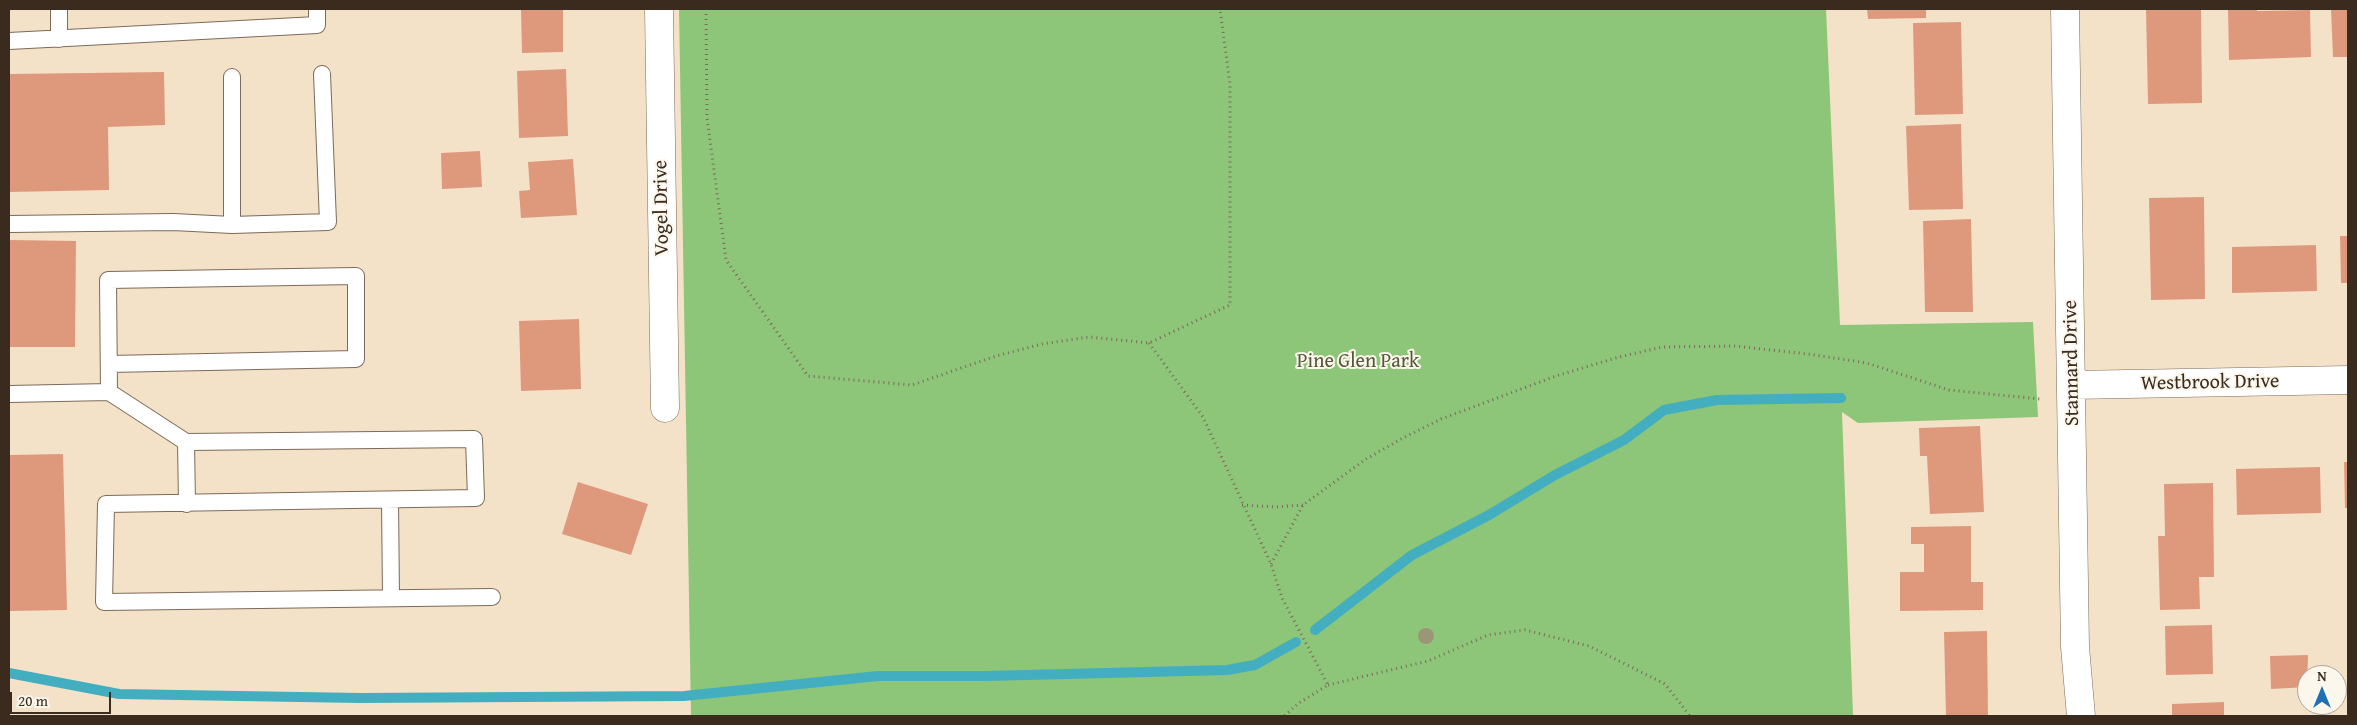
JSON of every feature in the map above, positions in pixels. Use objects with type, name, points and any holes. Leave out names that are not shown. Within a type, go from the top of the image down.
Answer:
[{"type":"street","name":"Vogel Drive","points":[[659,9],[665,408]]},
{"type":"street","name":"Stannard Drive","points":[[2065,9],[2075,647],[2080,716]]},
{"type":"street","name":"Westbrook Drive","points":[[2072,385],[2348,380]]},
{"type":"lane","points":[[59,9],[60,39]]},
{"type":"lane","points":[[9,41],[317,25],[317,9]]},
{"type":"lane","points":[[9,224],[172,222],[232,225],[328,222],[322,74]]},
{"type":"lane","points":[[232,77],[232,225]]},
{"type":"lane","points":[[109,364],[356,359],[356,276],[108,280],[109,392]]},
{"type":"lane","points":[[9,394],[109,392],[186,442],[474,439],[476,498],[106,504],[104,602],[492,597]]},
{"type":"lane","points":[[186,442],[187,504]]},
{"type":"lane","points":[[390,500],[391,598]]},
{"type":"path","points":[[706,9],[707,118],[726,260],[808,376],[912,385],[996,356],[1042,344],[1089,337],[1149,343],[1230,305],[1230,84],[1220,9]]},
{"type":"path","points":[[1149,343],[1203,417],[1242,505],[1271,564],[1282,598],[1328,685]]},
{"type":"path","points":[[1271,564],[1303,505],[1366,459],[1441,420],[1556,376],[1619,357],[1662,347],[1734,346],[1808,354],[1867,363],[1949,390],[2043,399]]},
{"type":"path","points":[[1242,505],[1276,507],[1303,505]]},
{"type":"path","points":[[1284,716],[1299,703],[1328,685],[1428,661],[1488,635],[1525,630],[1589,646],[1665,684],[1690,716]]},
{"type":"green space","name":"Pine Glen Park","points":[[679,9],[1826,9],[1840,325],[2033,322],[2038,417],[1858,423],[1842,412],[1853,716],[691,716]]},
{"type":"building","points":[[521,9],[563,9],[563,52],[522,53]]},
{"type":"building","points":[[1867,9],[1926,9],[1926,18],[1868,19]]},
{"type":"building","points":[[2146,9],[2201,9],[2202,103],[2148,104]]},
{"type":"building","points":[[2228,9],[2257,9],[2257,11],[2310,10],[2311,57],[2229,60]]},
{"type":"building","points":[[2331,9],[2348,9],[2348,57],[2333,57]]},
{"type":"building","points":[[1961,22],[1963,114],[1915,115],[1913,23]]},
{"type":"building","points":[[566,69],[568,136],[519,138],[517,71]]},
{"type":"building","points":[[164,72],[165,125],[108,127],[109,190],[9,192],[9,74]]},
{"type":"building","points":[[1961,124],[1963,209],[1909,210],[1906,126]]},
{"type":"building","points":[[480,151],[482,187],[442,189],[441,153]]},
{"type":"building","points":[[573,159],[577,215],[521,218],[519,191],[530,190],[528,162]]},
{"type":"building","points":[[2204,197],[2205,299],[2151,300],[2149,198]]},
{"type":"building","points":[[1971,219],[1973,312],[1925,312],[1923,221]]},
{"type":"building","points":[[2340,236],[2348,236],[2348,283],[2341,283]]},
{"type":"building","points":[[9,240],[76,241],[75,347],[9,347]]},
{"type":"building","points":[[2316,245],[2317,291],[2232,293],[2232,247]]},
{"type":"building","points":[[579,319],[581,389],[521,391],[519,321]]},
{"type":"building","points":[[1980,426],[1984,512],[1930,514],[1927,456],[1920,456],[1919,428]]},
{"type":"building","points":[[63,454],[67,610],[9,611],[9,455]]},
{"type":"building","points":[[2344,462],[2348,462],[2348,508],[2345,508]]},
{"type":"building","points":[[2320,467],[2321,513],[2237,515],[2236,469]]},
{"type":"building","points":[[578,482],[648,504],[631,555],[562,534]]},
{"type":"building","points":[[2213,483],[2214,577],[2199,577],[2200,609],[2160,610],[2158,536],[2165,536],[2164,484]]},
{"type":"building","points":[[1971,526],[1971,582],[1983,582],[1983,610],[1900,611],[1900,572],[1924,572],[1924,544],[1911,544],[1911,527]]},
{"type":"building","points":[[2212,625],[2213,674],[2166,675],[2165,626]]},
{"type":"building","points":[[1987,631],[1988,716],[1946,716],[1944,632]]},
{"type":"building","points":[[2308,655],[2308,665],[2297,665],[2297,688],[2271,689],[2270,656]]},
{"type":"building","points":[[2224,702],[2224,716],[2172,716],[2172,704]]},
{"type":"waterway","points":[[1315,630],[1412,555],[1489,515],[1555,475],[1624,440],[1664,410],[1717,400],[1841,398]]},
{"type":"waterway","points":[[9,673],[119,694],[360,698],[684,696],[878,676],[985,676],[1227,670],[1255,665],[1296,642]]}]
